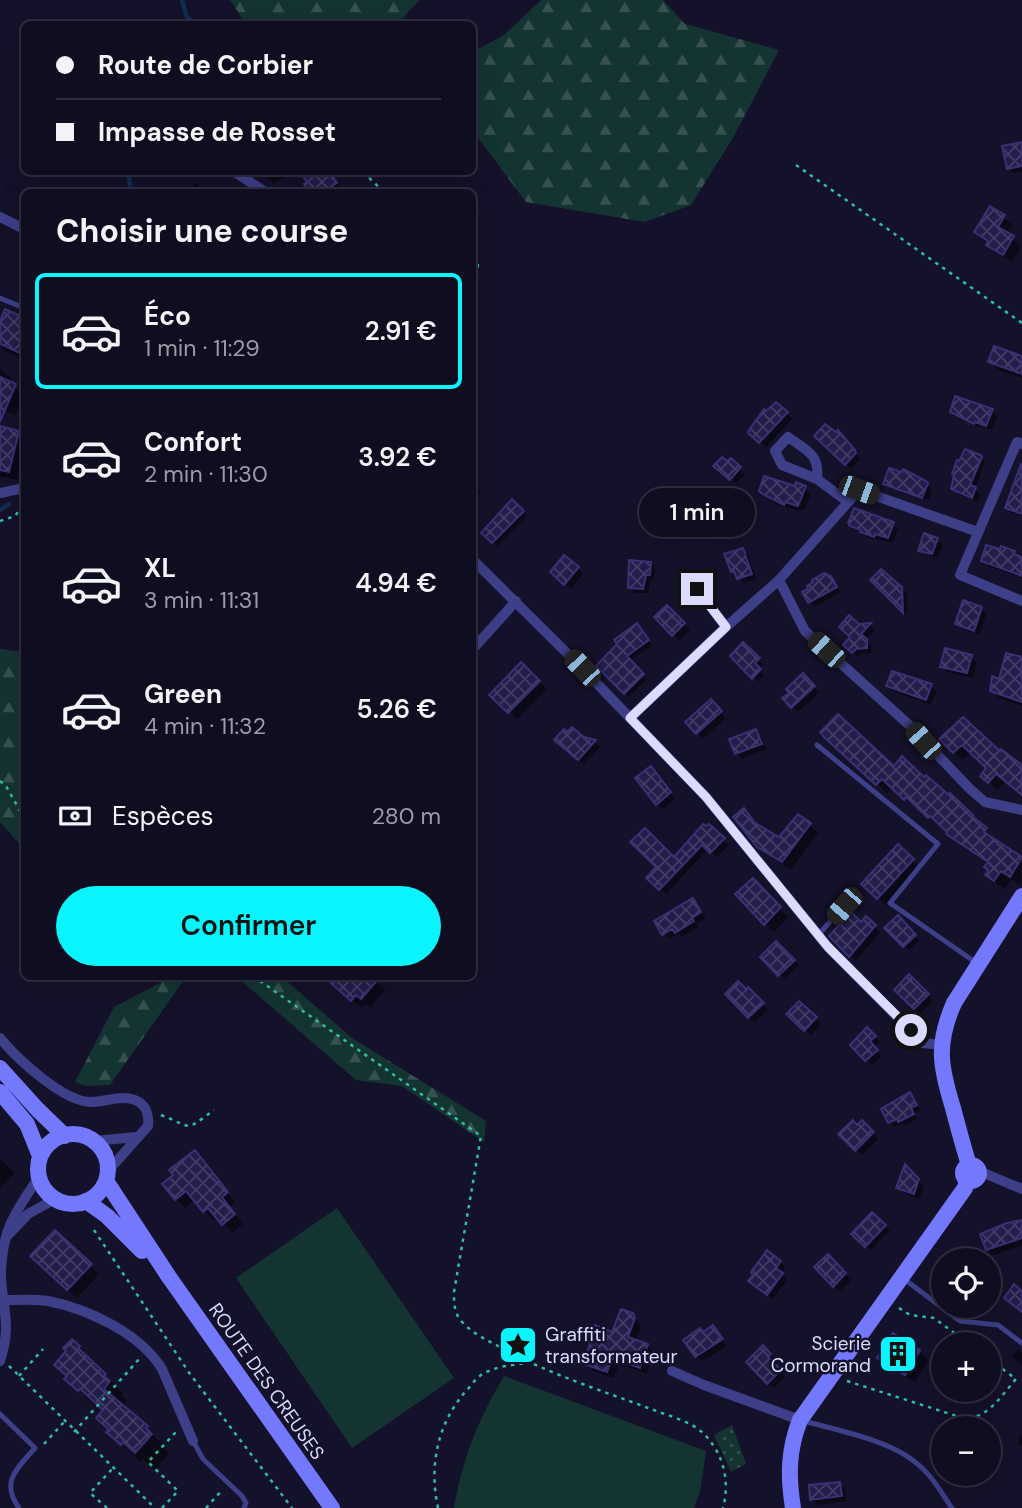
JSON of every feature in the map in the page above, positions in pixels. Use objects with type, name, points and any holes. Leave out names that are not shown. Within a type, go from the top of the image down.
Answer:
[{"type":"main road","points":[[793,1508],[789,1468],[791,1446],[800,1420],[965,1188],[972,1172],[944,1081],[941,1045],[946,1021],[954,1003],[1022,896]]},
{"type":"main road","points":[[0,1068],[65,1136]]},
{"type":"main road","points":[[0,1092],[27,1124],[40,1156],[39,1177],[46,1191],[55,1199],[76,1204],[86,1201],[102,1189],[107,1176]]},
{"type":"main road","points":[[40,1156],[52,1141],[65,1136],[74,1134],[94,1141]]},
{"type":"main road","name":"ROUTE DES CREUSES","points":[[94,1141],[103,1151],[107,1176],[169,1277],[332,1508]]},
{"type":"main road","name":"ROUTE DES CREUSES","points":[[86,1201],[107,1216],[169,1277]]},
{"type":"street","points":[[240,175],[260,189]]},
{"type":"street","points":[[0,217],[21,228]]},
{"type":"street","points":[[1022,444],[1017,442],[960,575],[1022,601]]},
{"type":"street","points":[[817,479],[848,502]]},
{"type":"street","points":[[0,493],[21,489]]},
{"type":"street","points":[[630,718],[779,580],[859,490],[978,533]]},
{"type":"street","points":[[476,563],[706,797],[818,935],[923,1043],[941,1045]]},
{"type":"street","points":[[779,580],[805,631],[908,724],[970,789],[985,802],[1022,810]]},
{"type":"street","points":[[697,589],[726,627]]},
{"type":"street","points":[[476,646],[516,601]]},
{"type":"street","points":[[0,1038],[54,1087],[72,1099],[94,1102],[121,1098],[137,1100],[144,1105],[148,1126],[136,1137],[107,1176]]},
{"type":"street","points":[[94,1141],[136,1137]]},
{"type":"street","points":[[972,1172],[1022,1189]]},
{"type":"street","points":[[1,1359],[8,1326],[1,1267],[3,1242],[15,1209],[39,1177]]},
{"type":"street","points":[[3,1242],[28,1214],[55,1199]]},
{"type":"street","points":[[4,1300],[41,1300],[71,1308],[117,1327],[147,1350],[162,1370],[193,1441]]},
{"type":"street","points":[[672,1371],[800,1420]]},
{"type":"lane","points":[[0,298],[21,308]]},
{"type":"lane","points":[[817,745],[938,844],[890,903],[978,964]]},
{"type":"lane","points":[[818,935],[844,906],[858,901]]},
{"type":"lane","points":[[901,1277],[960,1321],[998,1325],[1022,1343]]},
{"type":"lane","points":[[0,1414],[35,1448],[10,1477],[9,1490],[19,1508]]},
{"type":"lane","points":[[800,1420],[886,1446],[914,1460],[933,1480],[952,1508]]},
{"type":"lane","points":[[193,1441],[203,1460],[242,1496],[246,1503],[244,1508]]},
{"type":"path","points":[[796,165],[1022,323]]},
{"type":"path","points":[[366,175],[381,189]]},
{"type":"path","points":[[0,521],[15,516],[21,508]]},
{"type":"path","points":[[0,781],[6,786],[21,813]]},
{"type":"path","points":[[259,980],[481,1136],[454,1292],[455,1310],[462,1321],[477,1335],[528,1363],[678,1419],[704,1433],[725,1469],[728,1492],[723,1508]]},
{"type":"path","points":[[147,1113],[167,1118],[185,1127],[192,1126],[214,1110]]},
{"type":"path","points":[[94,1230],[190,1374],[292,1508]]},
{"type":"path","points":[[886,1298],[910,1315],[934,1318],[953,1332]]},
{"type":"path","points":[[19,1376],[43,1349]]},
{"type":"path","points":[[74,1432],[147,1350]]},
{"type":"path","points":[[1,1359],[155,1508]]},
{"type":"path","points":[[438,1508],[433,1487],[434,1458],[441,1434],[456,1403],[480,1376],[503,1366],[528,1363]]},
{"type":"path","points":[[1001,1368],[1016,1379],[1001,1397]]},
{"type":"path","points":[[830,1376],[966,1419],[978,1418],[997,1402]]},
{"type":"path","points":[[35,1448],[42,1447],[65,1421]]},
{"type":"path","points":[[163,1508],[178,1491],[148,1462],[185,1422]]},
{"type":"path","points":[[107,1508],[90,1493],[113,1468]]},
{"type":"path","points":[[206,1508],[228,1483]]},
{"type":"green space","points":[[230,0],[419,0],[401,21],[244,21]]},
{"type":"green space","points":[[541,0],[663,0],[685,24],[779,50],[734,136],[691,205],[645,222],[526,202],[476,135],[476,50],[504,35]]},
{"type":"green space","points":[[0,649],[21,652],[21,846],[0,822]]},
{"type":"green space","points":[[165,980],[184,980],[110,1085],[87,1086],[75,1082],[114,1007]]},
{"type":"green space","points":[[240,980],[285,980],[352,1038],[486,1121],[484,1142],[402,1086],[356,1080]]},
{"type":"green space","points":[[337,1208],[454,1378],[352,1448],[236,1278]]},
{"type":"green space","points":[[504,1376],[706,1451],[700,1492],[694,1508],[454,1508],[473,1439]]},
{"type":"green space","points":[[732,1425],[746,1464],[731,1472],[714,1435]]},
{"type":"building","points":[[1022,142],[1022,166],[1007,169],[1002,146]]},
{"type":"building","points":[[302,175],[332,175],[337,183],[328,189],[307,189],[304,184],[307,182]]},
{"type":"building","points":[[990,206],[1005,215],[998,227],[1014,236],[1003,255],[986,245],[988,241],[974,232]]},
{"type":"building","points":[[5,309],[21,317],[21,354],[0,344],[0,321]]},
{"type":"building","points":[[994,346],[1022,356],[1022,374],[988,362]]},
{"type":"building","points":[[0,377],[16,384],[0,422]]},
{"type":"building","points":[[955,396],[993,409],[986,426],[975,422],[974,424],[950,412]]},
{"type":"building","points":[[776,402],[788,412],[759,443],[748,433],[749,430],[764,409],[766,411]]},
{"type":"building","points":[[825,424],[836,432],[838,430],[855,450],[856,453],[845,465],[814,436]]},
{"type":"building","points":[[0,426],[19,431],[9,472],[0,470]]},
{"type":"building","points":[[965,449],[982,457],[970,485],[976,487],[972,498],[951,489],[952,474]]},
{"type":"building","points":[[722,457],[727,461],[731,458],[741,467],[730,480],[713,466]]},
{"type":"building","points":[[1022,465],[1022,514],[1005,508]]},
{"type":"building","points":[[889,468],[902,472],[903,469],[926,481],[928,483],[922,498],[883,484]]},
{"type":"building","points":[[764,476],[795,486],[796,482],[806,486],[798,506],[785,502],[784,505],[761,493],[759,491]]},
{"type":"building","points":[[512,499],[524,511],[492,543],[481,533]]},
{"type":"building","points":[[691,505],[697,530],[680,534],[674,510]]},
{"type":"building","points":[[854,508],[894,522],[888,538],[875,534],[874,537],[850,526],[848,523]]},
{"type":"building","points":[[924,533],[938,538],[932,554],[918,551]]},
{"type":"building","points":[[986,545],[1000,549],[1001,546],[1022,557],[1022,576],[981,561]]},
{"type":"building","points":[[743,548],[752,574],[737,579],[724,554]]},
{"type":"building","points":[[564,555],[579,567],[564,585],[550,572]]},
{"type":"building","points":[[629,560],[651,562],[650,575],[646,575],[643,589],[628,588]]},
{"type":"building","points":[[881,569],[902,587],[903,613],[870,580]]},
{"type":"building","points":[[824,573],[831,576],[837,587],[808,603],[802,592],[808,589],[807,586],[812,580]]},
{"type":"building","points":[[963,600],[982,607],[974,631],[955,624]]},
{"type":"building","points":[[667,605],[685,623],[672,636],[654,617]]},
{"type":"building","points":[[849,615],[859,624],[871,623],[861,634],[867,639],[867,648],[856,649],[852,653],[843,645],[850,637],[839,627]]},
{"type":"building","points":[[637,623],[649,640],[627,656],[644,674],[624,694],[596,666],[617,644],[614,640]]},
{"type":"building","points":[[743,642],[760,658],[755,663],[761,669],[752,679],[730,656]]},
{"type":"building","points":[[945,648],[972,655],[967,673],[940,667]]},
{"type":"building","points":[[1006,653],[1022,657],[1022,702],[990,691],[992,676],[999,679]]},
{"type":"building","points":[[521,662],[540,681],[508,713],[489,695]]},
{"type":"building","points":[[892,671],[932,684],[926,700],[886,686]]},
{"type":"building","points":[[803,673],[815,686],[791,708],[782,698],[789,693],[786,689]]},
{"type":"building","points":[[711,699],[722,711],[696,734],[685,722]]},
{"type":"building","points":[[838,714],[894,766],[902,756],[924,777],[926,775],[949,795],[950,793],[987,828],[984,832],[1022,857],[1010,877],[1001,871],[994,881],[985,875],[988,870],[984,867],[988,862],[946,834],[930,816],[928,818],[906,797],[904,800],[882,779],[876,785],[824,737],[820,732]]},
{"type":"building","points":[[963,717],[1000,751],[1001,749],[1022,765],[1022,795],[996,774],[988,783],[980,776],[986,768],[962,745],[953,753],[939,739]]},
{"type":"building","points":[[572,727],[584,737],[596,740],[578,760],[554,740],[564,729],[567,732]]},
{"type":"building","points":[[756,729],[762,744],[735,754],[729,739]]},
{"type":"building","points":[[651,766],[671,792],[656,805],[635,778]]},
{"type":"building","points":[[744,808],[755,823],[779,837],[798,814],[811,823],[782,862],[757,847],[733,817]]},
{"type":"building","points":[[703,824],[709,824],[725,838],[710,853],[702,845],[659,890],[646,878],[656,867],[630,842],[645,828],[674,857]]},
{"type":"building","points":[[898,844],[914,859],[877,899],[861,884]]},
{"type":"building","points":[[753,878],[781,907],[764,925],[735,894]]},
{"type":"building","points":[[693,898],[701,912],[692,918],[694,921],[675,933],[672,929],[662,935],[654,921]]},
{"type":"building","points":[[851,912],[861,922],[866,916],[876,925],[849,957],[829,936]]},
{"type":"building","points":[[898,915],[916,935],[903,947],[884,928]]},
{"type":"building","points":[[776,941],[795,960],[778,976],[760,957]]},
{"type":"building","points":[[909,974],[929,994],[914,1009],[894,990]]},
{"type":"building","points":[[327,980],[378,980],[361,999],[356,995],[351,1001]]},
{"type":"building","points":[[738,981],[764,1003],[748,1018],[725,994]]},
{"type":"building","points":[[799,1001],[817,1017],[804,1031],[786,1014]]},
{"type":"building","points":[[867,1027],[876,1036],[870,1041],[878,1050],[865,1061],[850,1045]]},
{"type":"building","points":[[910,1092],[917,1105],[911,1108],[914,1114],[898,1122],[897,1119],[888,1123],[881,1109]]},
{"type":"building","points":[[853,1120],[857,1125],[862,1120],[874,1132],[855,1151],[838,1134]]},
{"type":"building","points":[[195,1150],[228,1192],[222,1197],[235,1214],[222,1225],[208,1208],[203,1212],[186,1191],[175,1200],[162,1184],[173,1175],[169,1170]]},
{"type":"building","points":[[905,1164],[919,1179],[914,1194],[896,1188]]},
{"type":"building","points":[[872,1212],[886,1225],[865,1247],[851,1234]]},
{"type":"building","points":[[1022,1220],[1022,1238],[985,1248],[980,1234]]},
{"type":"building","points":[[55,1230],[92,1264],[67,1290],[30,1256]]},
{"type":"building","points":[[767,1250],[781,1261],[776,1268],[783,1273],[767,1295],[748,1281],[753,1275],[751,1272]]},
{"type":"building","points":[[828,1254],[846,1273],[833,1287],[814,1267]]},
{"type":"building","points":[[1014,1284],[1022,1291],[1022,1312],[1004,1298]]},
{"type":"building","points":[[621,1309],[633,1313],[635,1318],[628,1337],[648,1344],[640,1368],[612,1358],[607,1372],[584,1364],[590,1343],[588,1342],[595,1325],[612,1332]]},
{"type":"building","points":[[713,1325],[723,1339],[695,1357],[683,1340],[700,1328],[703,1332]]},
{"type":"building","name":"Scierie Cormorand","points":[[893,1333],[920,1350],[905,1375],[877,1358]]},
{"type":"building","points":[[72,1339],[106,1374],[104,1376],[110,1381],[104,1389],[148,1426],[146,1428],[152,1434],[135,1453],[106,1432],[108,1429],[96,1418],[103,1410],[80,1389],[78,1391],[64,1379],[67,1376],[54,1365],[66,1351],[63,1348]]},
{"type":"building","points":[[763,1345],[771,1354],[768,1357],[781,1370],[767,1384],[746,1362]]},
{"type":"building","points":[[840,1482],[842,1496],[810,1500],[809,1485]]},
{"type":"waterway","points":[[182,0],[191,21]]},
{"type":"waterway","points":[[128,175],[131,189]]},
{"type":"waterway","points":[[0,510],[9,504]]},
{"type":"place","name":"Graffiti transformateur","points":[[518,1345]]},
{"type":"place","name":"Scierie Cormorand","points":[[898,1354]]},
{"type":"route","points":[[697,589],[726,627],[630,718],[706,797],[828,947],[911,1030]]}]
